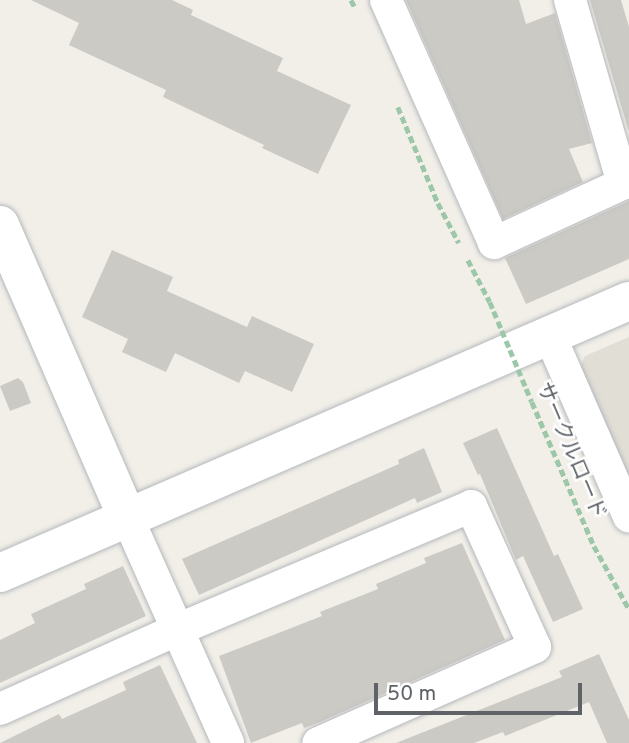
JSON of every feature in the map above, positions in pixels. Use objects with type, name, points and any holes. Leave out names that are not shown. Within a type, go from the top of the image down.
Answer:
[{"type":"street","points":[[387,0],[494,243],[626,182],[570,0]]},
{"type":"street","points":[[0,225],[228,743]]},
{"type":"street","points":[[0,573],[629,301]]},
{"type":"street","points":[[550,336],[629,517]]},
{"type":"street","points":[[0,709],[179,629],[471,506],[535,647],[318,743]]},
{"type":"path","name":"サークルロード","points":[[490,302],[594,546],[629,609]]},
{"type":"shaded area","points":[[629,337],[629,481],[580,368],[585,356]]},
{"type":"building","points":[[31,0],[172,0],[193,10],[191,15],[283,58],[277,71],[351,105],[318,174],[163,97],[166,90],[69,45],[79,23]]},
{"type":"building","points":[[406,0],[519,0],[526,24],[555,13],[592,143],[569,149],[583,182],[503,219]]},
{"type":"building","points":[[590,0],[621,0],[629,27],[629,132]]},
{"type":"building","points":[[629,201],[629,259],[526,304],[505,258]]},
{"type":"building","points":[[112,250],[173,277],[167,291],[247,327],[252,316],[314,344],[292,392],[245,371],[239,383],[175,353],[166,372],[122,352],[128,339],[82,317]]},
{"type":"building","points":[[18,378],[23,382],[31,403],[10,411],[0,386]]},
{"type":"building","points":[[497,428],[554,556],[558,554],[583,609],[553,622],[523,556],[516,560],[480,474],[478,475],[463,443]]},
{"type":"building","points":[[424,448],[442,492],[417,503],[415,498],[199,595],[182,559],[399,464],[398,460]]},
{"type":"building","points":[[462,543],[505,640],[320,722],[304,728],[302,723],[251,743],[219,656],[322,616],[320,612],[378,589],[376,584],[426,563],[424,558]]},
{"type":"building","points":[[123,566],[146,616],[0,683],[0,640],[35,623],[31,614],[86,589],[84,584]]},
{"type":"building","points":[[599,654],[629,720],[629,743],[607,743],[589,702],[505,736],[503,732],[474,743],[396,743],[562,677],[559,671]]},
{"type":"building","points":[[160,665],[197,743],[0,743],[59,714],[62,719],[126,690],[123,682]]}]
